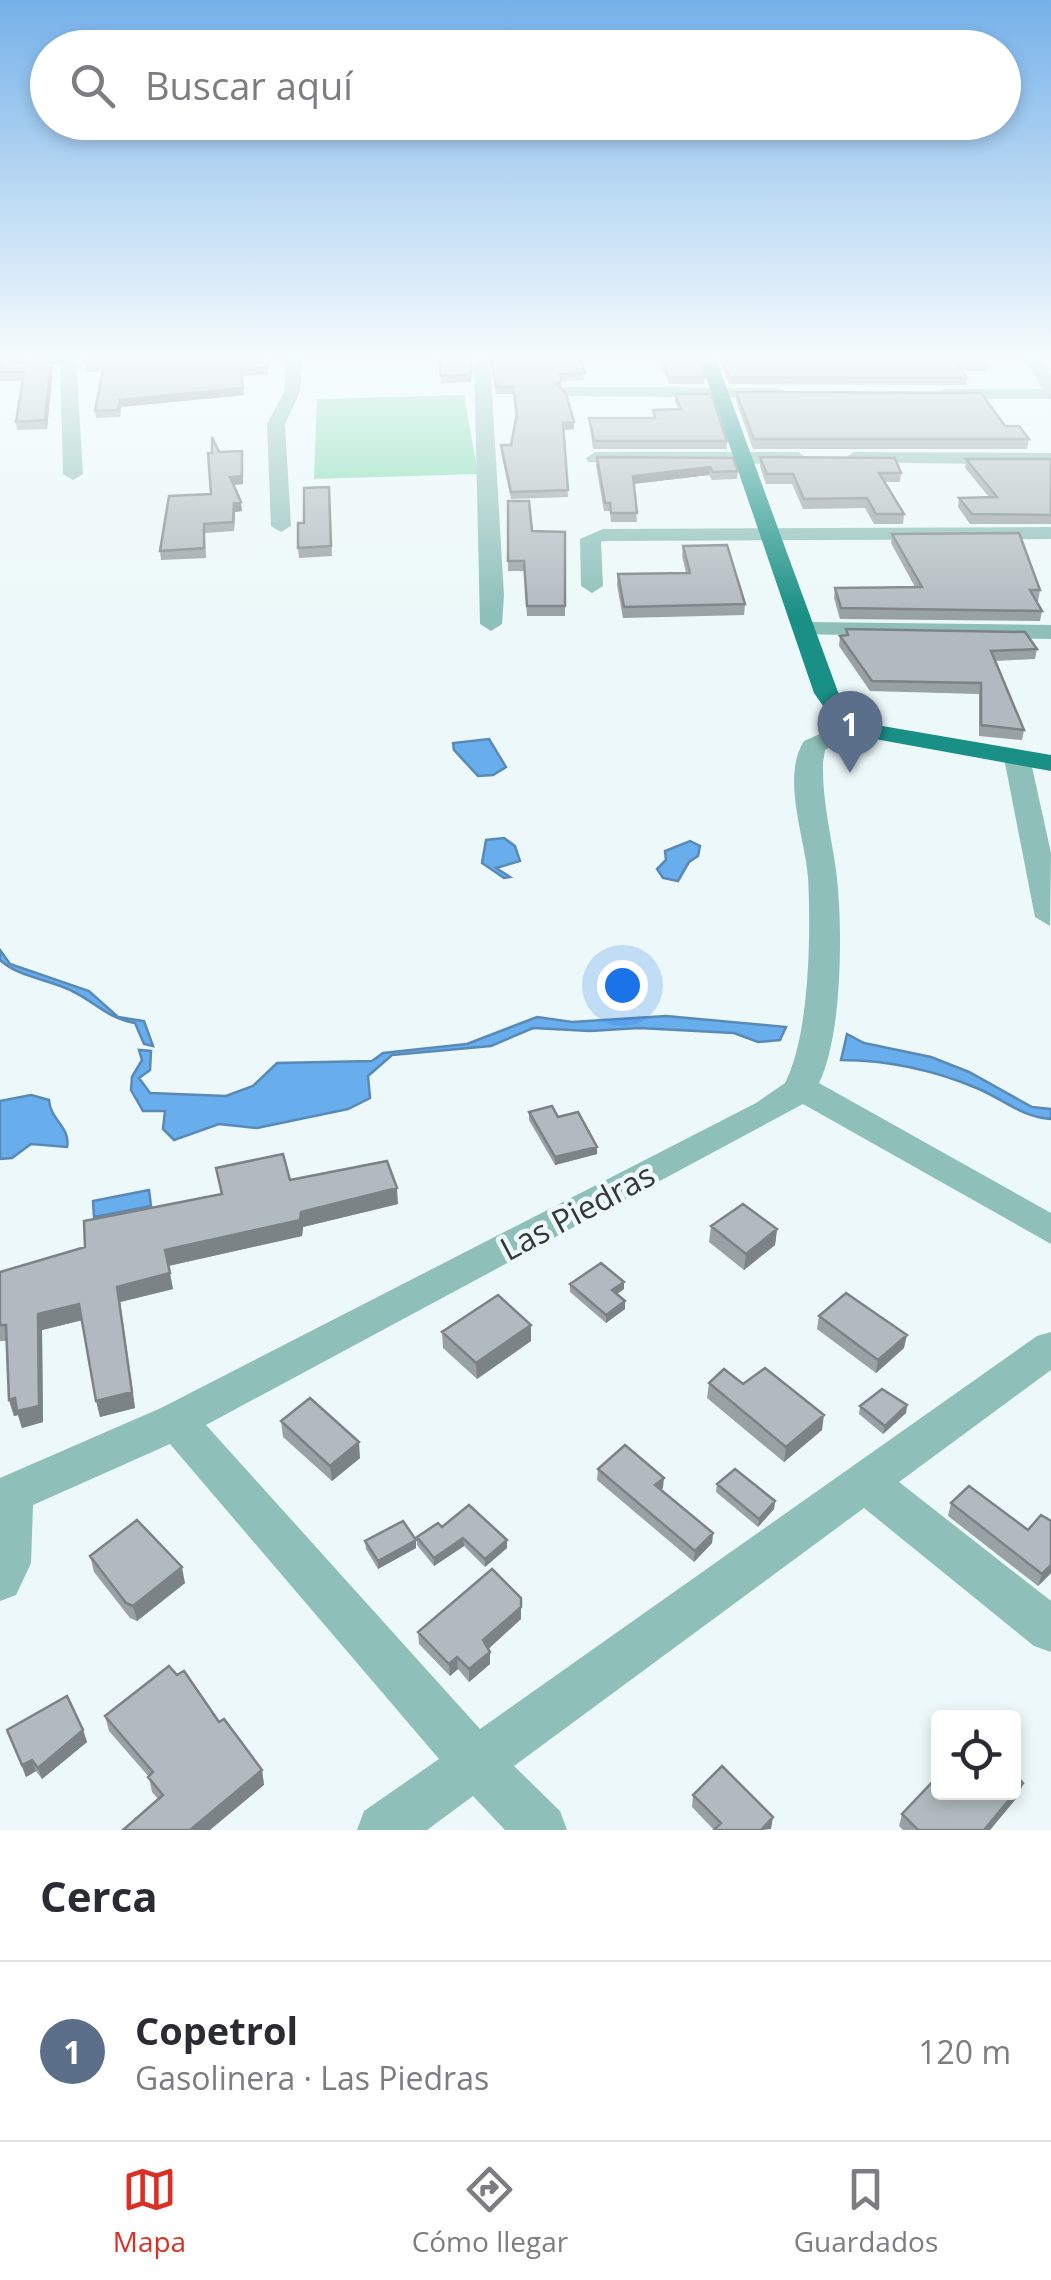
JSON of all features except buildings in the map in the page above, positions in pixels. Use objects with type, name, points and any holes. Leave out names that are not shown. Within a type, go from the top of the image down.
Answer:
[{"type":"main road","points":[[738,444],[826,693],[851,728],[1051,763]]},
{"type":"street","points":[[72,444],[73,474]]},
{"type":"street","points":[[277,444],[281,526]]},
{"type":"street","points":[[486,444],[494,596],[490,624]]},
{"type":"street","points":[[595,458],[1051,459]]},
{"type":"street","points":[[592,586],[590,539],[595,536],[1051,532]]},
{"type":"street","points":[[806,629],[1051,632]]},
{"type":"street","points":[[851,728],[813,746],[808,766],[824,890],[809,1058],[1051,1230]]},
{"type":"street","points":[[1017,758],[1050,917]]},
{"type":"street","name":"Las Piedras","points":[[6,1496],[176,1421],[750,1120],[809,1058]]},
{"type":"street","points":[[383,1830],[1051,1348]]},
{"type":"street","points":[[176,1421],[476,1764],[540,1830]]},
{"type":"street","points":[[865,1482],[1051,1630]]},
{"type":"street","points":[[0,1580],[8,1563],[6,1496]]},
{"type":"green space","points":[[315,444],[473,444],[478,474],[314,479]]},
{"type":"water","points":[[489,739],[506,767],[493,775],[478,776],[454,750],[453,743]]},
{"type":"water","points":[[504,838],[515,846],[520,861],[496,868],[510,877],[504,878],[482,863],[486,840]]},
{"type":"water","points":[[690,841],[700,846],[698,856],[689,862],[678,881],[663,878],[657,869],[666,860],[665,851]]},
{"type":"water","points":[[0,950],[10,964],[89,991],[118,1017],[144,1021],[153,1046],[144,1044],[135,1023],[125,1020],[108,1013],[63,987],[16,971],[0,960]]},
{"type":"water","points":[[666,1016],[786,1027],[780,1040],[758,1042],[734,1033],[533,1028],[491,1046],[392,1055],[368,1076],[370,1098],[348,1109],[257,1128],[219,1124],[174,1140],[163,1129],[165,1111],[143,1111],[131,1090],[132,1077],[142,1060],[139,1050],[151,1051],[150,1070],[139,1078],[150,1093],[226,1096],[253,1086],[277,1063],[372,1061],[383,1053],[467,1044],[537,1017],[572,1022]]},
{"type":"water","points":[[847,1034],[864,1043],[931,1057],[969,1072],[1032,1107],[1051,1109],[1051,1119],[1031,1115],[979,1089],[928,1071],[841,1060]]},
{"type":"water","points":[[31,1095],[49,1100],[66,1134],[67,1147],[31,1144],[12,1158],[0,1159],[0,1101]]},
{"type":"water","points":[[149,1190],[151,1206],[94,1217],[93,1201]]},
{"type":"place","name":"Copetrol","points":[[850,773]]}]
